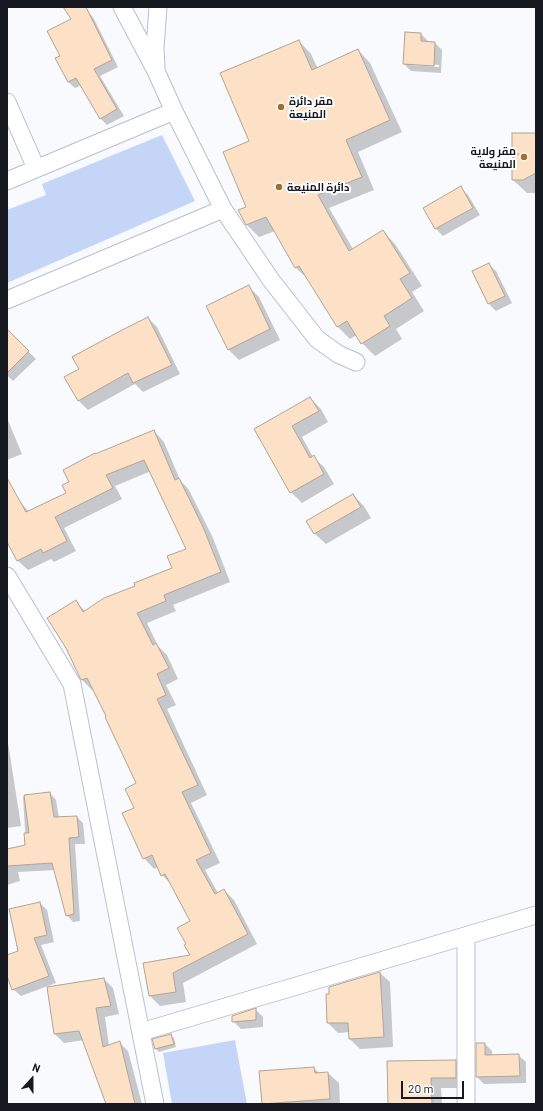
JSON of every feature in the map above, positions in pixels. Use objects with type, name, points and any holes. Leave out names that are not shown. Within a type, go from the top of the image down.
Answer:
[{"type":"street","points":[[122,7],[156,71],[174,111],[223,209],[271,280],[318,338],[338,354],[356,362]]},
{"type":"street","points":[[156,71],[155,48],[158,7]]},
{"type":"street","points":[[7,102],[36,168]]},
{"type":"street","points":[[7,181],[174,111]]},
{"type":"street","points":[[7,300],[223,209]]},
{"type":"street","points":[[7,576],[72,684],[155,1104]]},
{"type":"street","points":[[141,1032],[536,915]]},
{"type":"street","points":[[466,936],[466,1104]]},
{"type":"shaded area","points":[[162,135],[195,201],[7,283],[7,210],[46,195],[42,184]]},
{"type":"shaded area","points":[[235,1040],[247,1104],[172,1104],[163,1053]]},
{"type":"building","points":[[63,7],[86,7],[112,60],[94,69],[117,109],[100,119],[76,78],[68,82],[55,58],[60,56],[47,31],[71,19]]},
{"type":"building","points":[[405,32],[421,33],[421,41],[435,42],[434,66],[403,64]]},
{"type":"building","points":[[299,40],[312,70],[358,49],[390,120],[346,140],[362,177],[318,195],[349,251],[383,230],[410,273],[400,279],[412,298],[384,316],[390,326],[361,344],[347,321],[337,327],[299,266],[295,268],[266,217],[246,225],[238,210],[246,207],[223,152],[249,141],[220,73]]},
{"type":"building","name":"مقر ولاية المنيعة","points":[[512,133],[536,133],[536,173],[523,180],[512,180],[512,158],[519,154],[512,154]]},
{"type":"building","points":[[461,186],[473,208],[435,229],[423,208]]},
{"type":"building","points":[[489,263],[505,296],[488,304],[472,271]]},
{"type":"building","points":[[249,285],[270,329],[228,350],[206,306]]},
{"type":"building","points":[[148,317],[172,365],[133,383],[128,373],[78,401],[64,377],[79,369],[72,357]]},
{"type":"building","points":[[7,329],[29,351],[7,373]]},
{"type":"building","points":[[310,397],[319,411],[292,426],[310,458],[314,455],[324,474],[290,493],[254,429]]},
{"type":"building","points":[[154,430],[175,480],[179,478],[203,527],[221,572],[164,595],[166,601],[137,613],[153,645],[156,643],[169,668],[157,674],[166,695],[157,699],[198,785],[182,792],[211,853],[196,860],[215,894],[224,889],[248,934],[173,973],[176,992],[149,996],[143,963],[190,955],[177,928],[190,921],[165,874],[161,876],[152,855],[143,859],[122,813],[134,808],[125,789],[136,783],[87,678],[81,680],[66,648],[47,618],[76,600],[83,612],[104,598],[135,586],[134,583],[172,568],[167,556],[186,549],[144,460],[106,475],[113,488],[55,517],[67,541],[43,553],[41,549],[17,561],[7,542],[7,478],[26,512],[66,493],[62,485],[69,482],[63,470],[95,453]]},
{"type":"building","points":[[353,494],[361,507],[314,534],[306,521]]},
{"type":"building","points":[[50,792],[54,817],[77,816],[79,837],[69,838],[74,914],[66,916],[52,863],[7,866],[7,849],[25,845],[24,833],[29,833],[24,795]]},
{"type":"building","points":[[40,902],[47,935],[34,938],[49,976],[12,990],[7,976],[7,955],[18,951],[9,909]]},
{"type":"building","points":[[380,972],[384,1037],[349,1039],[348,1023],[327,1023],[326,994],[329,994],[329,987]]},
{"type":"building","points":[[104,978],[111,1006],[96,1008],[103,1047],[120,1041],[135,1104],[106,1104],[79,1031],[54,1034],[47,987]]},
{"type":"building","points":[[256,1008],[256,1020],[232,1022],[232,1016]]},
{"type":"building","points":[[171,1034],[174,1044],[155,1049],[152,1039]]},
{"type":"building","points":[[476,1043],[485,1043],[485,1055],[519,1054],[520,1076],[476,1077]]},
{"type":"building","points":[[456,1060],[456,1078],[431,1078],[432,1104],[388,1104],[387,1061]]},
{"type":"building","points":[[314,1067],[315,1073],[328,1072],[330,1099],[262,1104],[259,1071]]},
{"type":"place","name":"مقر دائرة المنيعة","points":[[281,107]]},
{"type":"place","name":"مقر ولاية المنيعة","points":[[524,157]]},
{"type":"place","name":"دائرة المنيعة","points":[[279,187]]}]
